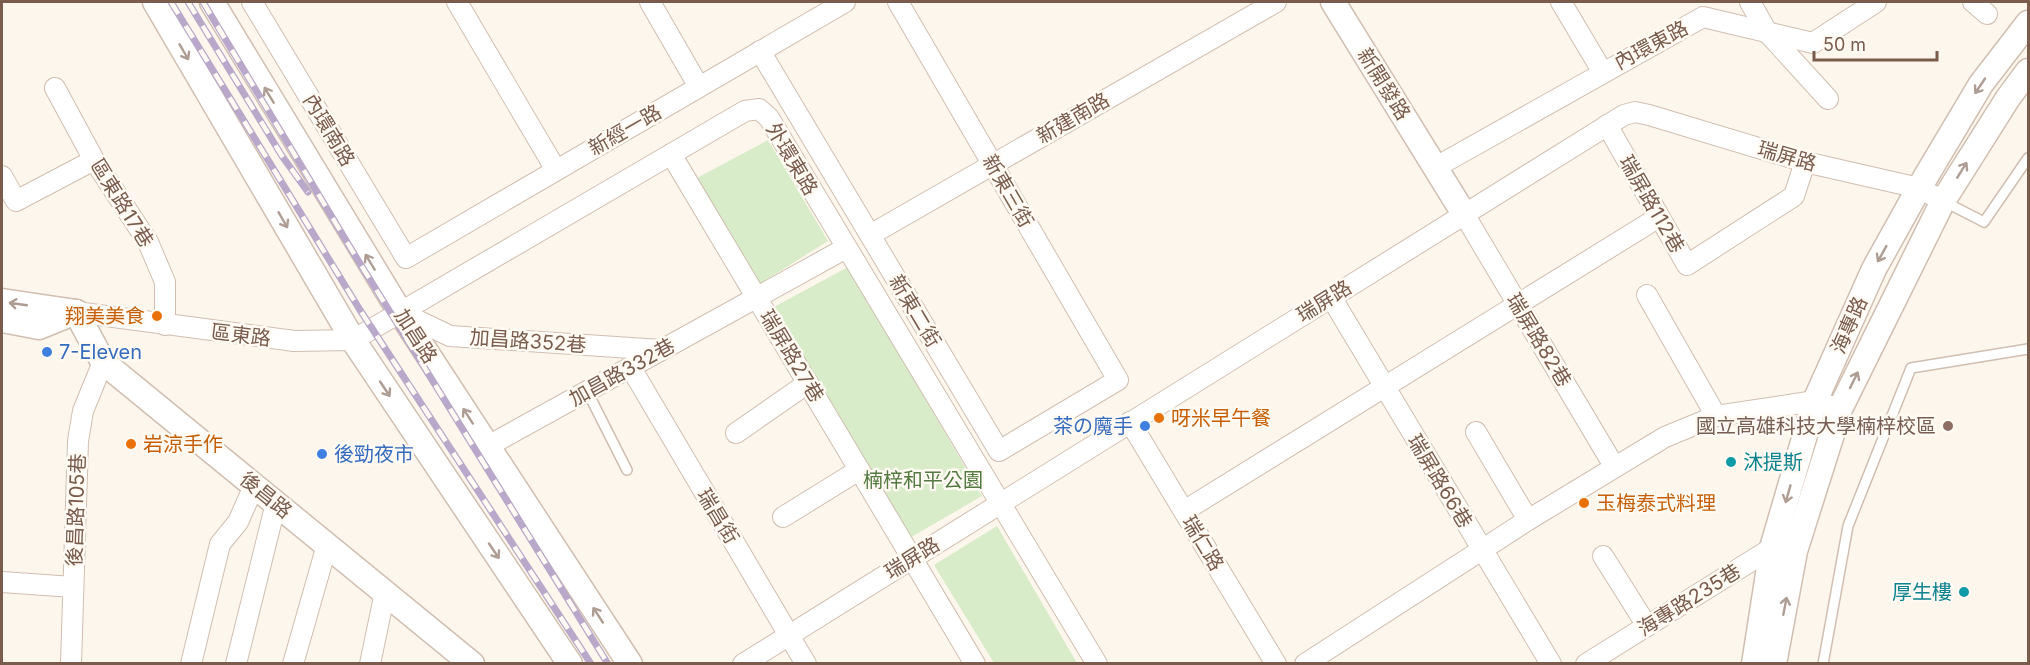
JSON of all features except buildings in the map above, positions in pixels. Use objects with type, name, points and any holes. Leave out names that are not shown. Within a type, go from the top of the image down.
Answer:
[{"type":"street","points":[[155,2],[353,340],[570,663]]},
{"type":"street","name":"加昌路","points":[[212,2],[400,312],[630,663]]},
{"type":"street","name":"內環南路","points":[[252,2],[406,258]]},
{"type":"street","points":[[458,2],[556,170]]},
{"type":"street","points":[[650,2],[699,87]]},
{"type":"street","name":"新經一路","points":[[406,258],[845,2]]},
{"type":"street","name":"新東三街","points":[[898,2],[1118,380]]},
{"type":"street","name":"新建南路","points":[[870,235],[1276,2]]},
{"type":"street","name":"新開發路","points":[[1333,2],[1464,214]]},
{"type":"street","points":[[1561,2],[1602,71]]},
{"type":"street","points":[[1750,2],[1767,32],[1828,99]]},
{"type":"street","name":"內環東路","points":[[1436,167],[1602,71],[1703,17],[1813,42],[1876,2]]},
{"type":"street","name":"海專路","points":[[1754,663],[1784,549],[1815,401],[1874,269],[1919,188],[1981,84],[2028,23]]},
{"type":"street","name":"新東二街","points":[[760,51],[999,451],[1118,380]]},
{"type":"street","name":"海專路","points":[[1774,663],[1784,549],[1840,409],[1943,201],[2008,98],[2028,71]]},
{"type":"street","name":"區東路17巷","points":[[56,88],[94,160],[148,242],[165,282],[165,325]]},
{"type":"street","name":"外環東路","points":[[400,312],[745,111],[759,109],[769,118],[1097,663]]},
{"type":"street","name":"瑞屏路","points":[[743,663],[1624,115],[1635,112],[1804,162],[1919,188],[1943,201]]},
{"type":"street","name":"瑞屏路112巷","points":[[1607,125],[1687,265],[1794,196],[1804,162]]},
{"type":"street","name":"瑞屏路27巷","points":[[671,154],[975,663]]},
{"type":"street","points":[[2,176],[16,201],[94,160]]},
{"type":"street","name":"瑞屏路82巷","points":[[1464,214],[1614,466]]},
{"type":"street","points":[[1184,512],[1659,217]]},
{"type":"street","points":[[757,298],[846,248]]},
{"type":"street","points":[[1647,295],[1716,416]]},
{"type":"street","name":"瑞屏路66巷","points":[[1331,297],[1551,663]]},
{"type":"street","name":"加昌路332巷","points":[[488,446],[757,298]]},
{"type":"street","points":[[2,301],[75,312]]},
{"type":"street","points":[[2,320],[39,327],[75,312]]},
{"type":"street","name":"區東路","points":[[75,312],[294,341],[353,340],[400,312]]},
{"type":"street","name":"後昌路","points":[[75,312],[103,362],[472,663]]},
{"type":"street","name":"加昌路352巷","points":[[400,312],[450,336],[661,350]]},
{"type":"street","name":"後昌路105巷","points":[[71,663],[78,441],[83,411],[103,362]]},
{"type":"street","name":"瑞昌街","points":[[631,368],[806,663]]},
{"type":"street","points":[[736,433],[807,383]]},
{"type":"street","points":[[1305,663],[1481,549],[1665,437],[1716,416],[1815,401],[1840,409]]},
{"type":"street","name":"瑞仁路","points":[[1130,422],[1273,662]]},
{"type":"street","points":[[1476,432],[1528,520]]},
{"type":"street","points":[[783,517],[859,470]]},
{"type":"street","points":[[190,663],[220,544],[238,522],[254,486]]},
{"type":"street","points":[[236,663],[276,504]]},
{"type":"street","points":[[293,663],[327,545]]},
{"type":"street","name":"海專路235巷","points":[[1586,663],[1784,549]]},
{"type":"street","points":[[1603,556],[1647,626]]},
{"type":"street","points":[[2,582],[73,587]]},
{"type":"street","points":[[370,663],[385,592]]},
{"type":"lane","points":[[1943,201],[1984,222],[2028,158]]},
{"type":"lane","points":[[1823,663],[1848,526],[1911,368],[2028,349]]},
{"type":"lane","points":[[587,391],[627,470]]},
{"type":"green space","points":[[768,140],[828,241],[758,285],[697,178]]},
{"type":"green space","name":"楠梓和平公園","points":[[848,267],[982,496],[908,539],[774,307]]},
{"type":"green space","name":"楠梓和平公園","points":[[997,526],[1077,663],[994,663],[934,565]]},
{"type":"railway","points":[[171,2],[360,310],[591,664]]},
{"type":"railway","points":[[188,2],[282,156],[308,192]]},
{"type":"railway","points":[[203,2],[356,257],[608,664]]},
{"type":"place","name":"翔美美食","points":[[157,316]]},
{"type":"place","name":"7-Eleven","points":[[47,352]]},
{"type":"place","name":"呀米早午餐","points":[[1159,418]]},
{"type":"place","name":"茶の魔手","points":[[1145,426]]},
{"type":"place","name":"國立高雄科技大學楠梓校區","points":[[1948,426]]},
{"type":"place","name":"岩涼手作","points":[[131,444]]},
{"type":"place","name":"後勁夜市","points":[[322,454]]},
{"type":"place","name":"沐提斯","points":[[1731,462]]},
{"type":"place","name":"玉梅泰式料理","points":[[1584,503]]},
{"type":"place","name":"厚生樓","points":[[1964,592]]}]
